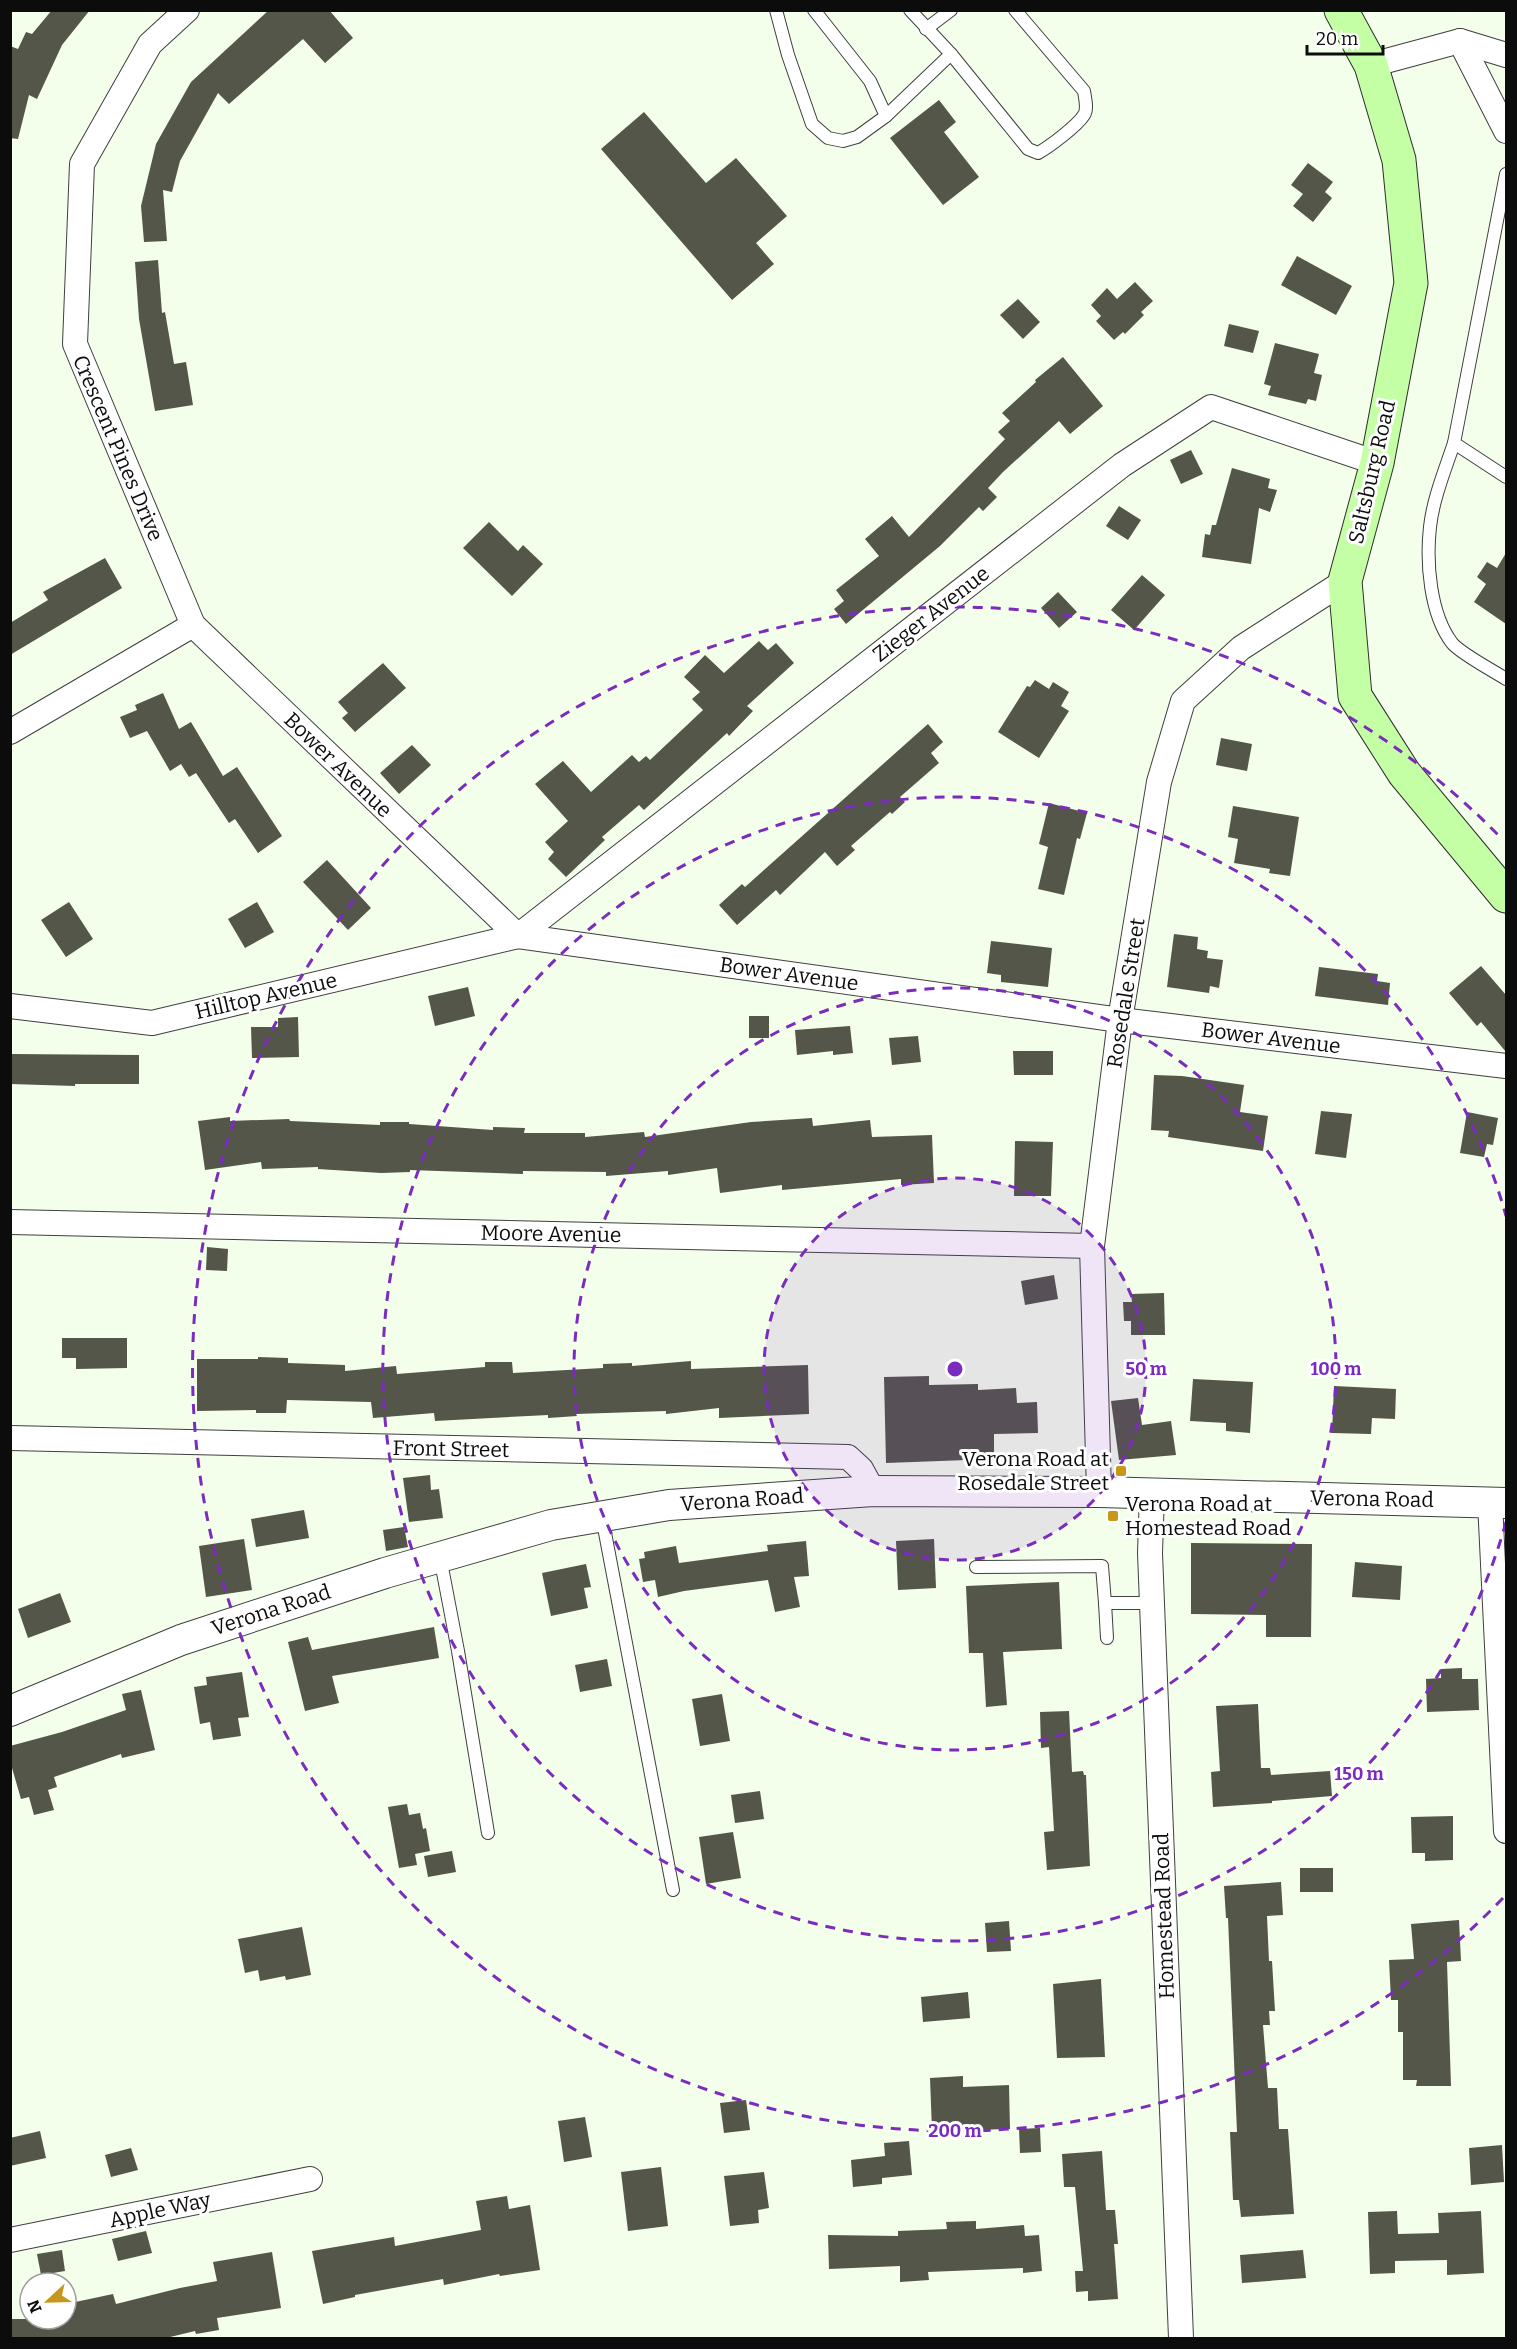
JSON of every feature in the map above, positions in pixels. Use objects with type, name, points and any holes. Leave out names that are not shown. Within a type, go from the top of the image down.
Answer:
[{"type":"main road","name":"Saltsburg Road","points":[[1341,10],[1371,65],[1399,160],[1411,283],[1377,462],[1345,581],[1355,696],[1404,773],[1506,896]]},
{"type":"street","name":"Crescent Pines Drive","points":[[187,10],[150,44],[82,164],[75,345],[193,625]]},
{"type":"street","points":[[1460,41],[1506,131]]},
{"type":"street","points":[[1371,65],[1460,41],[1506,55]]},
{"type":"street","name":"Zieger Avenue","points":[[518,936],[1122,465],[1211,407],[1377,462]]},
{"type":"street","name":"Rosedale Street","points":[[1099,1492],[1092,1246],[1120,1020],[1159,782],[1183,701],[1241,648],[1345,581]]},
{"type":"street","points":[[10,732],[193,625]]},
{"type":"street","name":"Bower Avenue","points":[[193,625],[518,936],[1120,1020],[1506,1066]]},
{"type":"street","name":"Hilltop Avenue","points":[[10,1006],[152,1023],[518,936]]},
{"type":"street","name":"Moore Avenue","points":[[10,1222],[1092,1246]]},
{"type":"street","name":"Front Street","points":[[10,1438],[848,1458],[861,1469],[873,1491]]},
{"type":"street","name":"Verona Road","points":[[10,1711],[181,1640],[440,1557],[551,1525],[669,1505],[873,1491],[1099,1492],[1498,1503]]},
{"type":"street","name":"Homestead Road","points":[[1152,1494],[1150,1553],[1181,2338]]},
{"type":"street","points":[[1498,1503],[1506,1831]]},
{"type":"street","name":"Apple Way","points":[[10,2241],[310,2179]]},
{"type":"lane","points":[[777,10],[791,65],[812,124],[828,138],[843,141],[857,137],[886,116],[951,54]]},
{"type":"lane","points":[[814,10],[870,81],[886,116]]},
{"type":"lane","points":[[910,10],[951,54],[1028,149],[1038,153],[1049,147],[1084,115],[1086,107],[1084,91],[1015,10]]},
{"type":"lane","points":[[926,29],[951,10]]},
{"type":"lane","points":[[1506,174],[1454,443],[1430,527],[1430,573],[1434,608],[1453,645],[1506,679]]},
{"type":"lane","points":[[1454,443],[1506,477]]},
{"type":"lane","points":[[602,1516],[673,1890]]},
{"type":"lane","points":[[440,1557],[488,1833]]},
{"type":"lane","points":[[976,1567],[1102,1566],[1107,1638]]},
{"type":"lane","points":[[1105,1604],[1152,1603]]},
{"type":"building","points":[[52,10],[90,10],[62,45],[37,99],[29,95],[18,139],[10,138],[10,46],[18,49],[26,32],[32,34]]},
{"type":"building","points":[[269,10],[329,10],[353,38],[325,63],[303,39],[229,104],[218,93],[180,161],[172,192],[163,190],[167,241],[144,242],[141,206],[156,144],[191,82]]},
{"type":"building","points":[[939,100],[956,122],[944,132],[979,177],[943,205],[890,138]]},
{"type":"building","points":[[644,112],[706,183],[736,158],[787,216],[756,243],[774,264],[732,300],[601,149]]},
{"type":"building","points":[[1308,163],[1333,182],[1325,192],[1332,198],[1313,222],[1293,206],[1303,194],[1291,185]]},
{"type":"building","points":[[1297,256],[1352,286],[1336,315],[1281,285]]},
{"type":"building","points":[[158,260],[162,313],[165,312],[174,364],[186,362],[193,405],[155,411],[139,319],[135,262]]},
{"type":"building","points":[[1135,282],[1153,301],[1141,312],[1144,315],[1125,334],[1123,332],[1114,340],[1096,321],[1101,316],[1091,305],[1107,288],[1117,299]]},
{"type":"building","points":[[1018,299],[1040,322],[1023,339],[1000,315]]},
{"type":"building","points":[[1229,324],[1259,331],[1253,353],[1224,346]]},
{"type":"building","points":[[1275,343],[1319,354],[1314,373],[1322,375],[1316,401],[1308,399],[1306,404],[1268,395],[1271,386],[1264,384]]},
{"type":"building","points":[[1063,357],[1103,406],[1070,434],[1059,421],[988,488],[997,497],[983,511],[979,507],[940,546],[846,624],[834,609],[844,601],[836,590],[879,556],[865,539],[892,516],[909,537],[1005,439],[998,432],[1010,421],[1002,413],[1036,382],[1035,380]]},
{"type":"building","points":[[1191,450],[1203,474],[1181,484],[1170,460]]},
{"type":"building","points":[[1232,468],[1270,479],[1268,488],[1277,490],[1270,512],[1259,508],[1251,564],[1202,557],[1205,534],[1210,535],[1212,525],[1216,525]]},
{"type":"building","points":[[1119,506],[1141,520],[1128,540],[1106,526]]},
{"type":"building","points":[[489,522],[518,551],[523,545],[543,564],[512,596],[463,548]]},
{"type":"building","points":[[1506,553],[1506,624],[1474,602],[1486,584],[1477,577],[1487,562],[1497,568]]},
{"type":"building","points":[[105,558],[122,588],[10,655],[10,623],[48,600],[43,592]]},
{"type":"building","points":[[1142,575],[1165,595],[1134,630],[1111,610]]},
{"type":"building","points":[[1058,592],[1077,612],[1059,628],[1041,608]]},
{"type":"building","points":[[759,641],[768,650],[776,643],[794,663],[747,706],[753,711],[729,736],[727,733],[644,810],[639,805],[602,837],[605,840],[566,877],[548,859],[554,852],[545,842],[568,821],[535,784],[563,761],[591,792],[632,755],[639,762],[646,756],[650,760],[703,710],[692,699],[700,692],[684,677],[705,655],[724,673]]},
{"type":"building","points":[[383,663],[406,688],[355,732],[342,718],[348,713],[338,702]]},
{"type":"building","points":[[1035,680],[1049,689],[1053,682],[1069,692],[1061,706],[1069,711],[1039,758],[998,732],[1027,686],[1030,687]]},
{"type":"building","points":[[163,693],[179,729],[191,722],[223,776],[237,767],[282,836],[258,853],[235,819],[229,823],[196,773],[189,777],[181,764],[170,771],[147,731],[130,738],[120,717],[137,710],[135,705]]},
{"type":"building","points":[[928,724],[943,742],[931,753],[939,763],[900,797],[905,802],[851,846],[855,850],[837,866],[825,852],[780,895],[776,890],[737,925],[719,905],[742,884],[745,887]]},
{"type":"building","points":[[1221,738],[1252,744],[1247,771],[1216,765]]},
{"type":"building","points":[[412,745],[431,765],[399,794],[380,773]]},
{"type":"building","points":[[1049,803],[1087,813],[1080,839],[1077,838],[1064,895],[1038,889],[1048,847],[1039,844]]},
{"type":"building","points":[[1233,806],[1299,817],[1290,876],[1269,873],[1270,869],[1234,863],[1238,839],[1228,837]]},
{"type":"building","points":[[327,860],[371,908],[348,930],[303,882]]},
{"type":"building","points":[[69,902],[93,939],[66,957],[41,920]]},
{"type":"building","points":[[257,902],[274,932],[245,948],[228,919]]},
{"type":"building","points":[[1174,934],[1198,937],[1197,949],[1208,951],[1207,958],[1223,960],[1219,988],[1210,986],[1209,993],[1167,987]]},
{"type":"building","points":[[991,941],[1052,948],[1048,987],[1001,982],[1001,975],[987,973]]},
{"type":"building","points":[[1481,966],[1506,995],[1506,1052],[1481,1022],[1477,1026],[1449,993]]},
{"type":"building","points":[[1319,967],[1378,974],[1377,981],[1390,983],[1388,1005],[1315,996]]},
{"type":"building","points":[[468,987],[475,1016],[435,1026],[428,996]]},
{"type":"building","points":[[749,1016],[769,1016],[769,1038],[749,1038]]},
{"type":"building","points":[[298,1017],[299,1057],[252,1058],[251,1027],[278,1027],[278,1018]]},
{"type":"building","points":[[850,1026],[853,1053],[833,1055],[833,1051],[797,1055],[795,1030]]},
{"type":"building","points":[[918,1036],[921,1062],[892,1065],[889,1038]]},
{"type":"building","points":[[1013,1051],[1053,1051],[1053,1075],[1014,1075]]},
{"type":"building","points":[[10,1054],[139,1055],[139,1084],[75,1084],[75,1086],[10,1084]]},
{"type":"building","points":[[1154,1075],[1182,1076],[1244,1085],[1240,1112],[1268,1116],[1263,1151],[1168,1137],[1169,1131],[1151,1130]]},
{"type":"building","points":[[1321,1111],[1352,1114],[1346,1158],[1315,1154]]},
{"type":"building","points":[[1467,1112],[1498,1118],[1493,1145],[1487,1144],[1484,1157],[1460,1153]]},
{"type":"building","points":[[230,1117],[230,1121],[289,1119],[290,1121],[380,1125],[380,1122],[409,1122],[409,1124],[493,1130],[493,1127],[525,1128],[524,1133],[585,1133],[585,1137],[644,1132],[645,1137],[751,1122],[812,1118],[813,1126],[870,1120],[872,1137],[932,1135],[934,1183],[901,1185],[901,1179],[782,1190],[782,1185],[720,1193],[717,1168],[668,1175],[668,1171],[606,1176],[606,1172],[523,1171],[523,1174],[410,1170],[410,1172],[381,1173],[318,1169],[318,1167],[262,1169],[261,1162],[205,1170],[198,1121]]},
{"type":"building","points":[[1015,1141],[1053,1142],[1051,1196],[1014,1196]]},
{"type":"building","points":[[207,1247],[228,1249],[227,1271],[206,1270]]},
{"type":"building","points":[[1054,1275],[1058,1299],[1025,1305],[1021,1281]]},
{"type":"building","points":[[1164,1293],[1165,1335],[1131,1335],[1131,1321],[1124,1321],[1123,1302],[1132,1302],[1131,1294]]},
{"type":"building","points":[[62,1338],[127,1338],[127,1368],[76,1369],[76,1358],[62,1358]]},
{"type":"building","points":[[258,1357],[288,1358],[288,1363],[345,1365],[345,1371],[396,1366],[397,1374],[485,1367],[485,1362],[512,1362],[513,1373],[603,1368],[603,1364],[632,1363],[632,1366],[691,1361],[691,1369],[808,1365],[809,1414],[719,1418],[719,1408],[666,1414],[666,1411],[576,1414],[577,1416],[548,1418],[548,1415],[435,1421],[434,1413],[373,1418],[371,1402],[287,1400],[286,1413],[256,1413],[256,1410],[197,1411],[197,1359],[258,1359]]},
{"type":"building","points":[[929,1376],[929,1385],[978,1384],[978,1390],[1016,1388],[1017,1403],[1037,1402],[1038,1433],[994,1434],[994,1459],[886,1463],[884,1377]]},
{"type":"building","points":[[1193,1379],[1253,1382],[1250,1433],[1226,1431],[1226,1423],[1190,1421]]},
{"type":"building","points":[[1334,1386],[1396,1389],[1395,1419],[1372,1418],[1371,1434],[1332,1433]]},
{"type":"building","points":[[1138,1398],[1142,1425],[1171,1421],[1176,1455],[1119,1460],[1111,1401]]},
{"type":"building","points":[[430,1475],[431,1490],[439,1489],[443,1518],[409,1522],[403,1478]]},
{"type":"building","points":[[304,1510],[309,1538],[256,1547],[251,1519]]},
{"type":"building","points":[[404,1527],[408,1547],[386,1551],[383,1530]]},
{"type":"building","points":[[244,1539],[252,1590],[206,1597],[199,1546]]},
{"type":"building","points":[[934,1539],[936,1588],[898,1590],[896,1541]]},
{"type":"building","points":[[806,1541],[809,1576],[794,1577],[800,1607],[775,1612],[768,1580],[684,1591],[658,1597],[655,1580],[643,1582],[639,1559],[645,1558],[644,1552],[676,1546],[679,1563],[768,1551],[767,1545]]},
{"type":"building","points":[[1191,1543],[1312,1544],[1311,1637],[1266,1637],[1266,1615],[1191,1614]]},
{"type":"building","points":[[1355,1562],[1402,1566],[1400,1600],[1352,1597]]},
{"type":"building","points":[[586,1564],[591,1587],[584,1588],[588,1608],[551,1616],[542,1573]]},
{"type":"building","points":[[1059,1582],[1062,1649],[1003,1652],[1007,1705],[986,1707],[983,1653],[969,1653],[966,1586]]},
{"type":"building","points":[[60,1593],[71,1622],[28,1638],[18,1609]]},
{"type":"building","points":[[434,1627],[439,1658],[332,1676],[339,1703],[305,1711],[288,1642],[308,1637],[312,1650]]},
{"type":"building","points":[[607,1659],[612,1686],[580,1692],[575,1665]]},
{"type":"building","points":[[1462,1668],[1462,1679],[1478,1679],[1479,1710],[1427,1712],[1426,1679],[1441,1678],[1441,1669]]},
{"type":"building","points":[[242,1672],[249,1717],[238,1718],[241,1736],[213,1740],[210,1722],[200,1724],[194,1687],[207,1685],[206,1677]]},
{"type":"building","points":[[141,1690],[155,1750],[122,1758],[121,1754],[54,1777],[57,1787],[48,1790],[54,1810],[34,1815],[29,1797],[21,1799],[10,1761],[10,1746],[62,1732],[126,1710],[122,1694]]},
{"type":"building","points":[[722,1694],[730,1741],[700,1746],[692,1699]]},
{"type":"building","points":[[1258,1704],[1261,1768],[1270,1768],[1271,1775],[1330,1771],[1332,1796],[1213,1807],[1211,1772],[1220,1771],[1216,1706]]},
{"type":"building","points":[[1069,1711],[1072,1772],[1083,1771],[1086,1775],[1090,1866],[1047,1870],[1044,1832],[1054,1831],[1049,1747],[1041,1748],[1040,1712]]},
{"type":"building","points":[[760,1791],[764,1819],[735,1823],[731,1795]]},
{"type":"building","points":[[407,1804],[409,1815],[420,1813],[423,1829],[426,1828],[430,1851],[415,1854],[417,1865],[399,1868],[388,1807]]},
{"type":"building","points":[[1453,1816],[1453,1860],[1425,1861],[1425,1853],[1412,1853],[1411,1817]]},
{"type":"building","points":[[733,1832],[741,1878],[706,1884],[699,1837]]},
{"type":"building","points":[[452,1851],[456,1872],[428,1877],[424,1856]]},
{"type":"building","points":[[1300,1868],[1333,1868],[1333,1892],[1300,1892]]},
{"type":"building","points":[[1281,1882],[1283,1915],[1267,1916],[1275,2011],[1269,2011],[1270,2025],[1263,2025],[1268,2088],[1277,2088],[1279,2129],[1288,2129],[1294,2214],[1241,2217],[1239,2200],[1233,2200],[1230,2132],[1237,2132],[1228,1918],[1226,1918],[1224,1886]]},
{"type":"building","points":[[1459,1920],[1461,1961],[1447,1962],[1451,2086],[1416,2086],[1417,2080],[1403,2080],[1403,2032],[1398,2032],[1398,2000],[1391,2000],[1389,1960],[1414,1959],[1411,1924]]},
{"type":"building","points":[[1009,1921],[1011,1951],[987,1952],[985,1923]]},
{"type":"building","points":[[302,1927],[311,1975],[286,1980],[285,1976],[260,1981],[258,1970],[245,1973],[238,1939]]},
{"type":"building","points":[[1101,1979],[1105,2057],[1057,2058],[1053,1984]]},
{"type":"building","points":[[968,1992],[970,2018],[923,2022],[921,1997]]},
{"type":"building","points":[[963,2076],[963,2087],[1009,2085],[1010,2129],[932,2131],[930,2078]]},
{"type":"building","points":[[746,2100],[750,2130],[724,2133],[720,2103]]},
{"type":"building","points":[[585,2117],[592,2157],[564,2162],[558,2121]]},
{"type":"building","points":[[1040,2128],[1041,2152],[1020,2153],[1019,2129]]},
{"type":"building","points":[[40,2131],[46,2158],[10,2166],[10,2138]]},
{"type":"building","points":[[909,2141],[912,2175],[882,2178],[882,2184],[853,2187],[851,2160],[885,2156],[884,2143]]},
{"type":"building","points":[[1502,2145],[1504,2182],[1471,2185],[1469,2148]]},
{"type":"building","points":[[131,2148],[138,2170],[111,2177],[105,2155]]},
{"type":"building","points":[[1102,2151],[1106,2210],[1115,2210],[1118,2244],[1114,2244],[1118,2299],[1088,2301],[1088,2291],[1076,2292],[1075,2271],[1083,2271],[1075,2187],[1064,2187],[1062,2154]]},
{"type":"building","points":[[661,2167],[668,2226],[628,2231],[621,2172]]},
{"type":"building","points":[[764,2172],[769,2208],[758,2210],[759,2223],[730,2226],[724,2176]]},
{"type":"building","points":[[507,2196],[509,2209],[530,2205],[540,2270],[500,2276],[499,2274],[444,2285],[443,2279],[355,2295],[355,2297],[323,2304],[312,2251],[394,2237],[395,2246],[481,2230],[476,2201]]},
{"type":"building","points":[[1397,2211],[1398,2234],[1439,2233],[1438,2213],[1481,2211],[1484,2273],[1447,2275],[1447,2260],[1395,2261],[1395,2273],[1370,2274],[1368,2212]]},
{"type":"building","points":[[976,2221],[976,2229],[1024,2225],[1025,2236],[1039,2235],[1042,2271],[1023,2273],[1023,2268],[928,2272],[929,2280],[900,2282],[900,2266],[829,2269],[828,2235],[898,2236],[898,2231],[947,2229],[946,2222]]},
{"type":"building","points":[[146,2231],[152,2253],[118,2261],[112,2239]]},
{"type":"building","points":[[62,2250],[65,2271],[40,2271],[37,2254]]},
{"type":"building","points":[[1303,2250],[1306,2278],[1242,2283],[1240,2255]]},
{"type":"building","points":[[272,2252],[281,2308],[217,2318],[219,2330],[196,2334],[195,2331],[166,2338],[10,2338],[10,2319],[18,2319],[18,2331],[78,2331],[78,2301],[113,2294],[116,2304],[217,2281],[213,2262]]},
{"type":"place","name":"Verona Road at Rosedale Street","points":[[1121,1471]]},
{"type":"place","name":"Verona Road at Homestead Road","points":[[1113,1516]]}]
